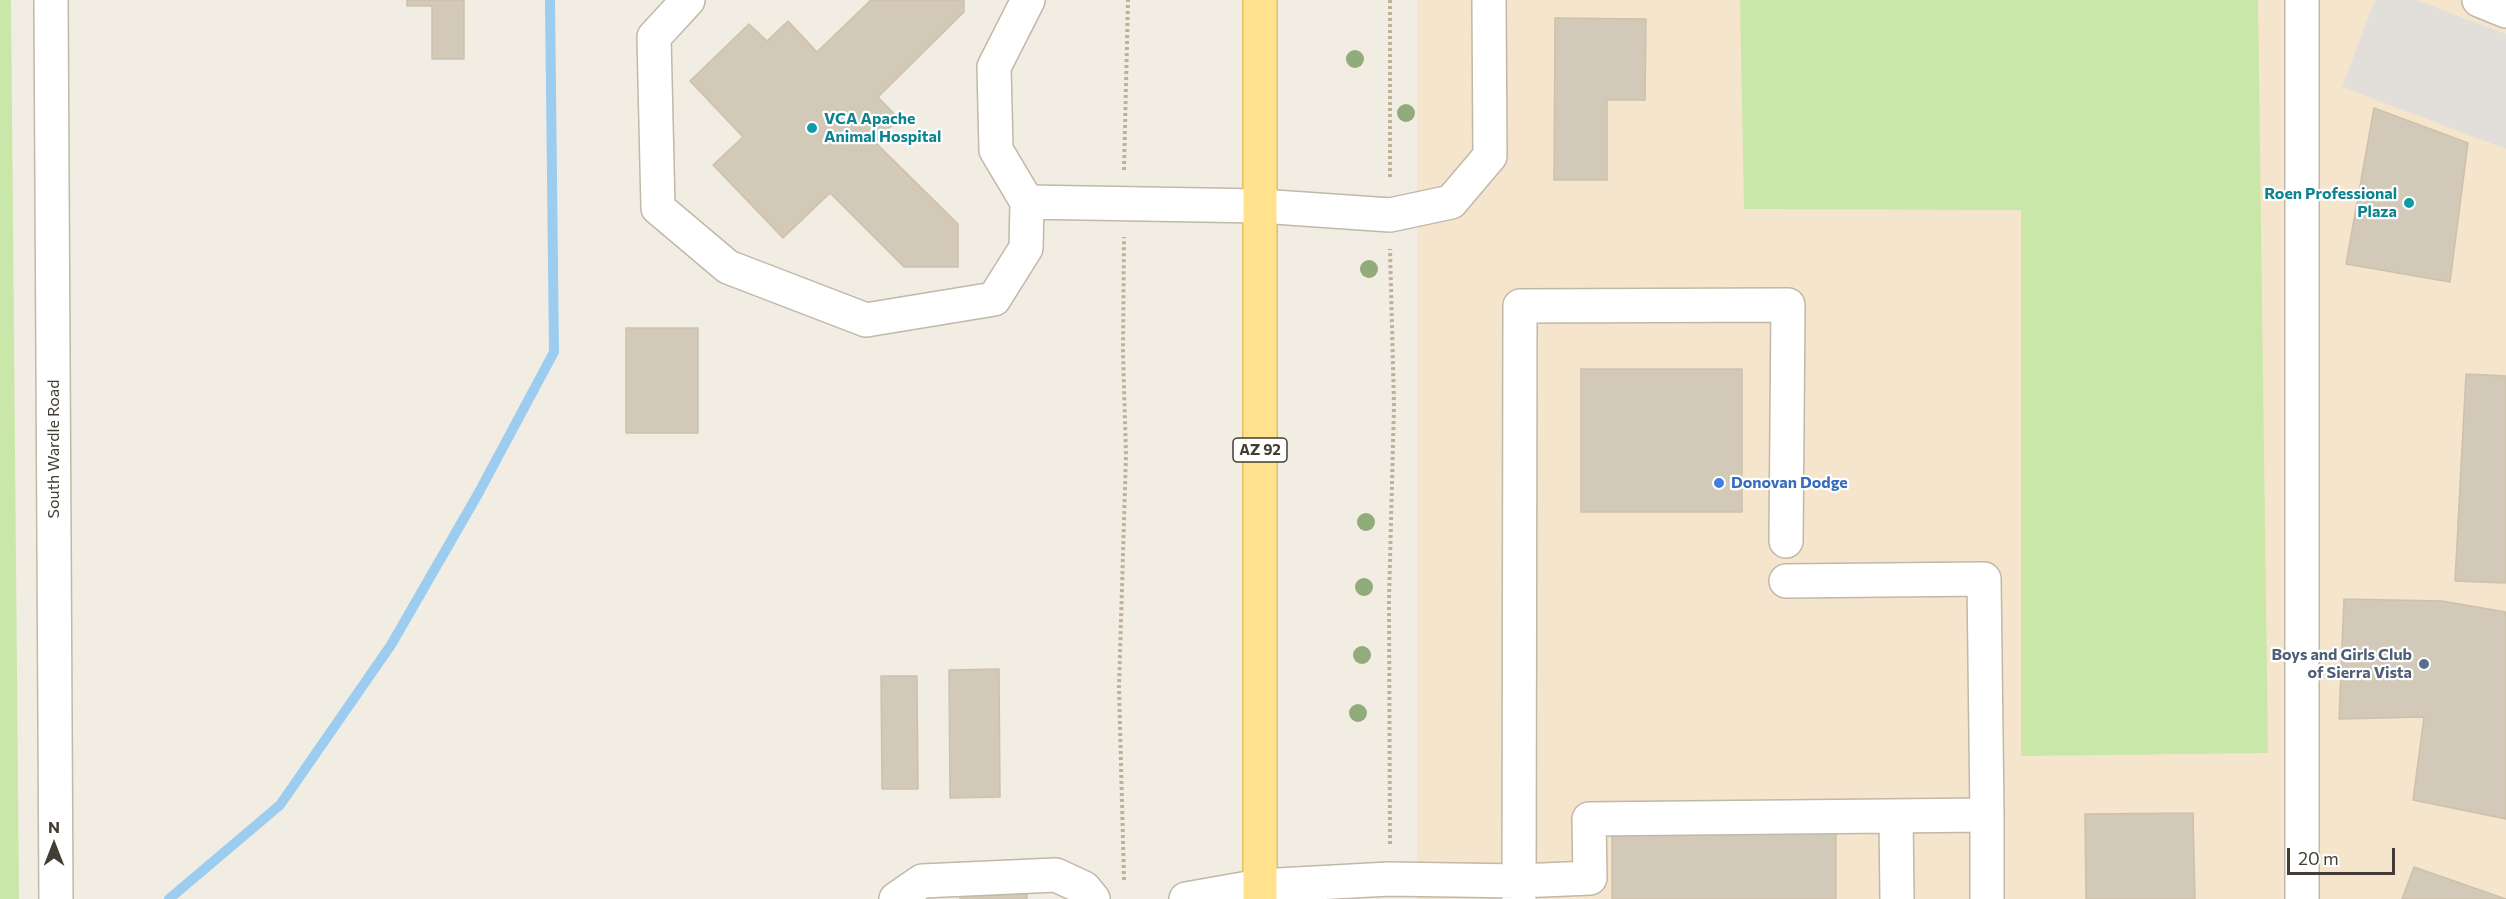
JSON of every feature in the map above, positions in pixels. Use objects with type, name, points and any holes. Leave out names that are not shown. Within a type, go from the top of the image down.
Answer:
[{"type":"main road","name":"AZ 92","points":[[1260,0],[1260,892]]},
{"type":"street","name":"South Wardle Road","points":[[51,0],[56,899]]},
{"type":"street","points":[[688,0],[654,37],[658,208],[728,267],[867,320],[994,299],[1026,248],[1028,202],[996,150],[994,67],[1028,0]]},
{"type":"street","points":[[1028,202],[1260,206],[1390,215],[1451,202],[1490,156],[1489,0]]},
{"type":"street","points":[[2302,0],[2302,899]]},
{"type":"street","points":[[2480,0],[2506,11]]},
{"type":"street","points":[[1519,890],[1520,306],[1788,305],[1786,541]]},
{"type":"street","points":[[1786,581],[1984,579],[1987,899]]},
{"type":"street","points":[[1186,899],[1389,879],[1519,890],[1590,878],[1589,819],[1987,815]]},
{"type":"street","points":[[1896,816],[1897,899]]},
{"type":"street","points":[[896,899],[922,881],[1056,874],[1084,888],[1093,899]]},
{"type":"path","points":[[1124,888],[1119,687],[1126,455],[1123,353],[1128,0]]},
{"type":"path","points":[[1389,879],[1389,600],[1394,405],[1390,215],[1390,0]]},
{"type":"shaded area","points":[[1417,0],[2506,0],[2506,899],[1417,899]]},
{"type":"shaded area","points":[[2375,0],[2416,0],[2506,34],[2506,149],[2342,87]]},
{"type":"green space","points":[[0,0],[11,0],[19,899],[0,899]]},
{"type":"green space","points":[[1740,0],[2258,0],[2268,753],[2021,756],[2021,210],[1744,209]]},
{"type":"building","points":[[407,0],[464,0],[464,59],[432,59],[432,6],[407,6]]},
{"type":"building","name":"VCA Apache Animal Hospital","points":[[871,0],[964,0],[964,12],[878,97],[899,119],[875,142],[958,224],[958,267],[904,267],[830,193],[783,238],[713,165],[743,137],[690,81],[749,24],[767,41],[788,21],[817,52]]},
{"type":"building","points":[[1555,18],[1646,19],[1645,100],[1607,100],[1607,180],[1554,180]]},
{"type":"building","name":"Roen Professional Plaza","points":[[2374,108],[2468,143],[2450,282],[2346,264]]},
{"type":"building","points":[[626,328],[698,328],[698,433],[626,433]]},
{"type":"building","points":[[1581,369],[1742,369],[1742,512],[1581,512]]},
{"type":"building","points":[[2466,374],[2506,376],[2506,583],[2455,581]]},
{"type":"building","name":"Boys and Girls Club of Sierra Vista","points":[[2344,599],[2442,601],[2506,612],[2506,819],[2413,800],[2424,717],[2339,719]]},
{"type":"building","points":[[999,669],[1000,797],[950,798],[949,670]]},
{"type":"building","points":[[881,676],[917,676],[918,789],[882,789]]},
{"type":"building","points":[[2193,813],[2195,899],[2086,899],[2085,814]]},
{"type":"building","points":[[1836,825],[1836,899],[1612,899],[1612,826]]},
{"type":"building","points":[[2414,867],[2506,899],[2402,899]]},
{"type":"building","points":[[1027,889],[1027,899],[960,899],[960,890]]},
{"type":"waterway","points":[[169,899],[280,805],[391,645],[478,494],[554,352],[550,0]]},
{"type":"place","name":"VCA Apache Animal Hospital","points":[[812,128]]},
{"type":"place","name":"Roen Professional Plaza","points":[[2409,203]]},
{"type":"place","name":"Donovan Dodge","points":[[1719,483]]},
{"type":"place","name":"Boys and Girls Club of Sierra Vista","points":[[2424,664]]}]
